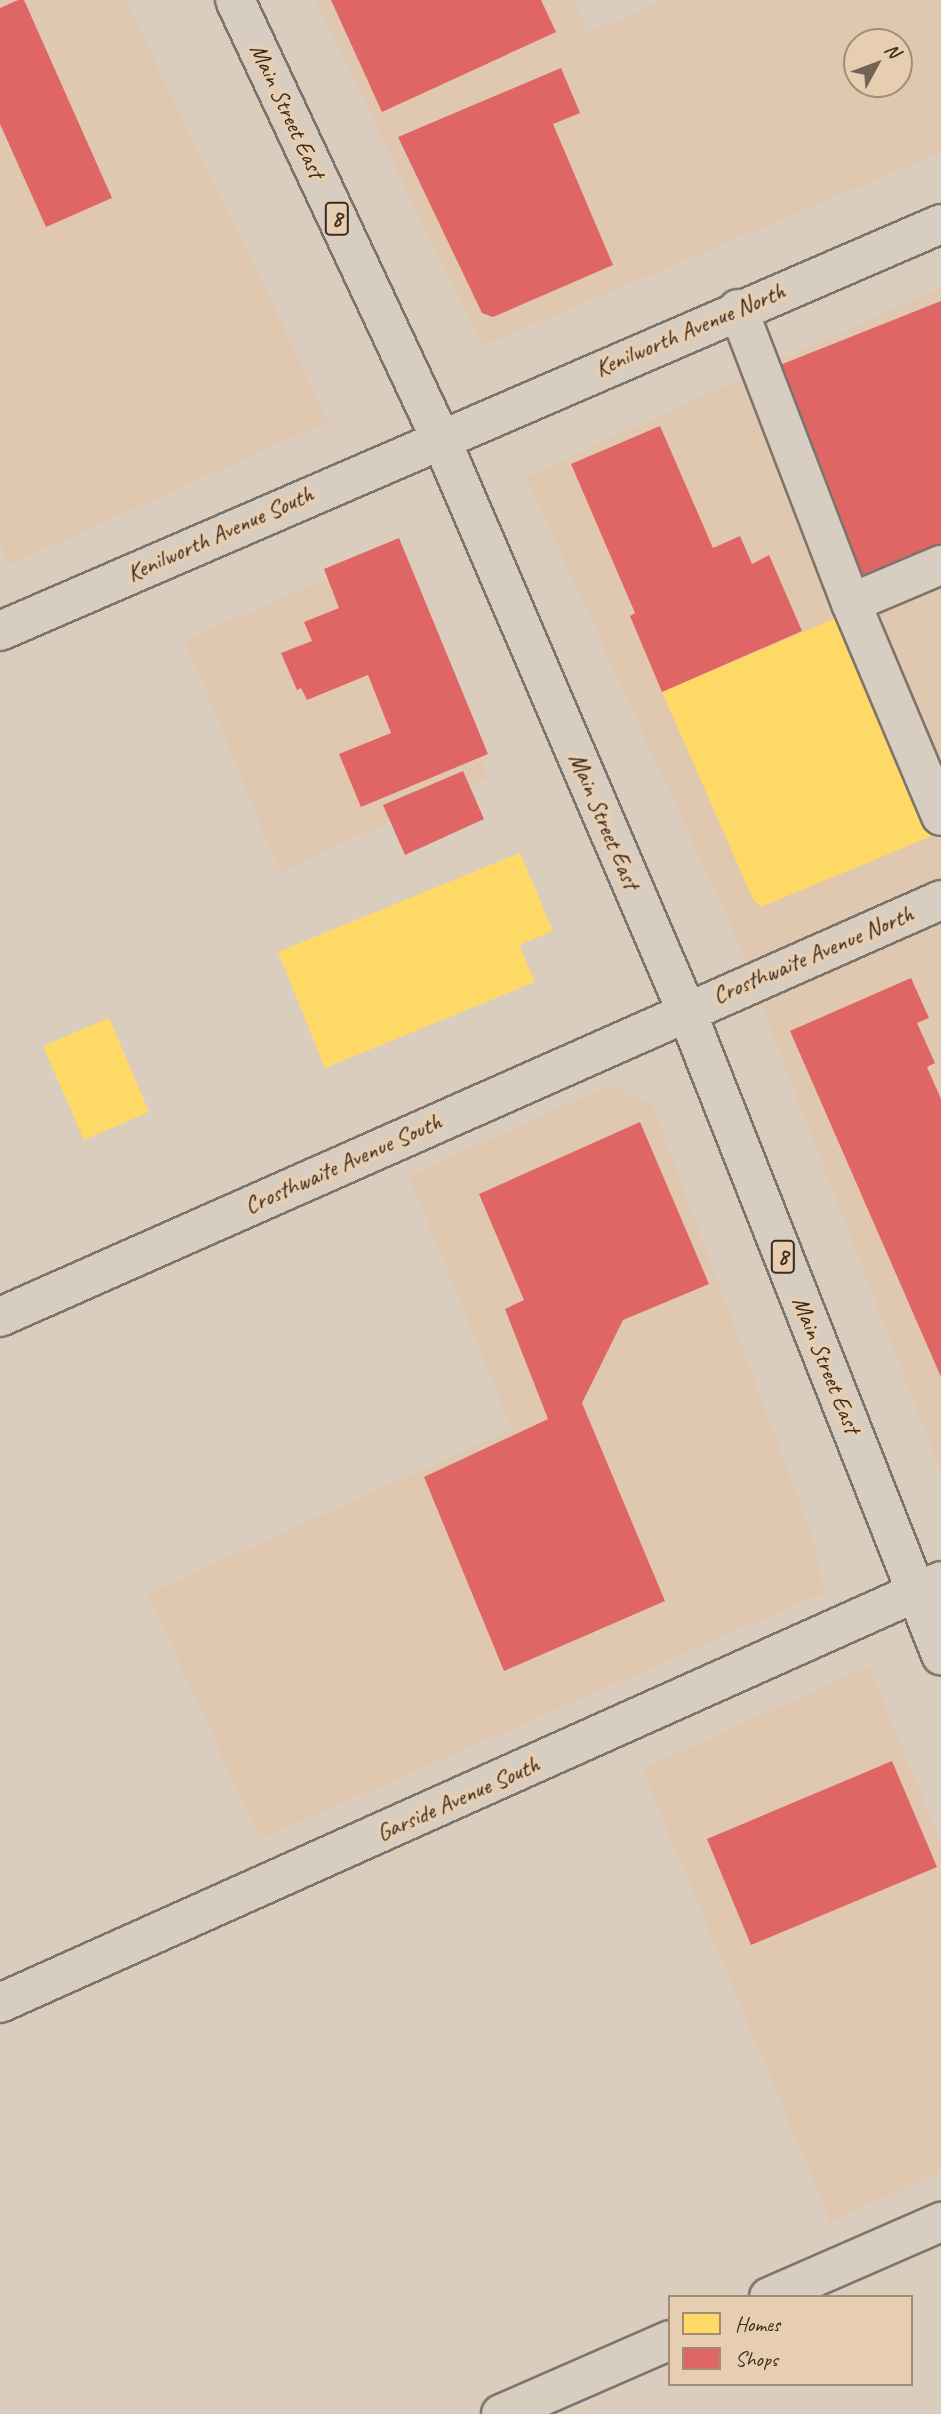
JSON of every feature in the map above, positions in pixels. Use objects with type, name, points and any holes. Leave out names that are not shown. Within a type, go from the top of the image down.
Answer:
[{"type":"main road","name":"Main Street East","points":[[235,0],[440,437],[686,1010],[928,1587],[941,1655]]},
{"type":"main road","name":"Kenilworth Avenue North","points":[[440,437],[941,224]]},
{"type":"main road","points":[[738,309],[851,603],[941,816]]},
{"type":"main road","name":"Kenilworth Avenue South","points":[[0,631],[440,437]]},
{"type":"main road","points":[[851,603],[941,565]]},
{"type":"main road","name":"Crosthwaite Avenue North","points":[[686,1010],[941,900]]},
{"type":"main road","name":"Crosthwaite Avenue South","points":[[0,1317],[686,1010]]},
{"type":"main road","name":"Garside Avenue South","points":[[0,2003],[928,1587]]},
{"type":"main road","points":[[774,2295],[941,2222]]},
{"type":"main road","points":[[501,2414],[668,2341]]},
{"type":"shaded area","points":[[0,0],[125,0],[329,421],[9,565],[0,541]]},
{"type":"shaded area","points":[[315,0],[574,0],[588,33],[662,0],[941,0],[941,152],[482,346]]},
{"type":"shaded area","points":[[941,287],[941,1472],[731,926],[526,477]]},
{"type":"shaded area","points":[[397,548],[488,777],[280,872],[185,640]]},
{"type":"shaded area","points":[[610,1085],[653,1106],[812,1536],[825,1592],[260,1839],[148,1594],[512,1429],[409,1176]]},
{"type":"shaded area","points":[[869,1666],[941,1843],[941,2170],[831,2223],[642,1769]]},
{"type":"building: Homes","points":[[845,614],[934,835],[761,907],[753,899],[662,692]]},
{"type":"building: Homes","points":[[520,853],[553,931],[519,945],[535,982],[325,1068],[278,952]]},
{"type":"building: Homes","points":[[109,1018],[149,1112],[84,1140],[43,1046]]},
{"type":"building: Shops","points":[[24,0],[112,198],[46,227],[0,124],[0,8]]},
{"type":"building: Shops","points":[[331,0],[541,0],[556,32],[382,112]]},
{"type":"building: Shops","points":[[561,68],[580,113],[553,124],[613,265],[493,317],[482,313],[398,137]]},
{"type":"building: Shops","points":[[941,301],[941,555],[864,586],[775,367]]},
{"type":"building: Shops","points":[[660,426],[713,548],[740,536],[752,564],[769,555],[802,631],[662,692],[630,616],[635,613],[571,464]]},
{"type":"building: Shops","points":[[399,538],[488,754],[361,807],[339,754],[391,733],[368,675],[307,700],[301,688],[297,690],[281,653],[312,641],[304,622],[339,608],[324,569]]},
{"type":"building: Shops","points":[[463,771],[484,819],[405,855],[383,805]]},
{"type":"building: Shops","points":[[911,978],[929,1018],[917,1023],[935,1063],[927,1067],[941,1099],[941,1377],[790,1031]]},
{"type":"building: Shops","points":[[640,1122],[709,1284],[623,1320],[582,1403],[665,1601],[504,1671],[424,1477],[548,1419],[505,1309],[524,1300],[479,1194]]},
{"type":"building: Shops","points":[[892,1761],[937,1867],[751,1945],[707,1839]]}]
